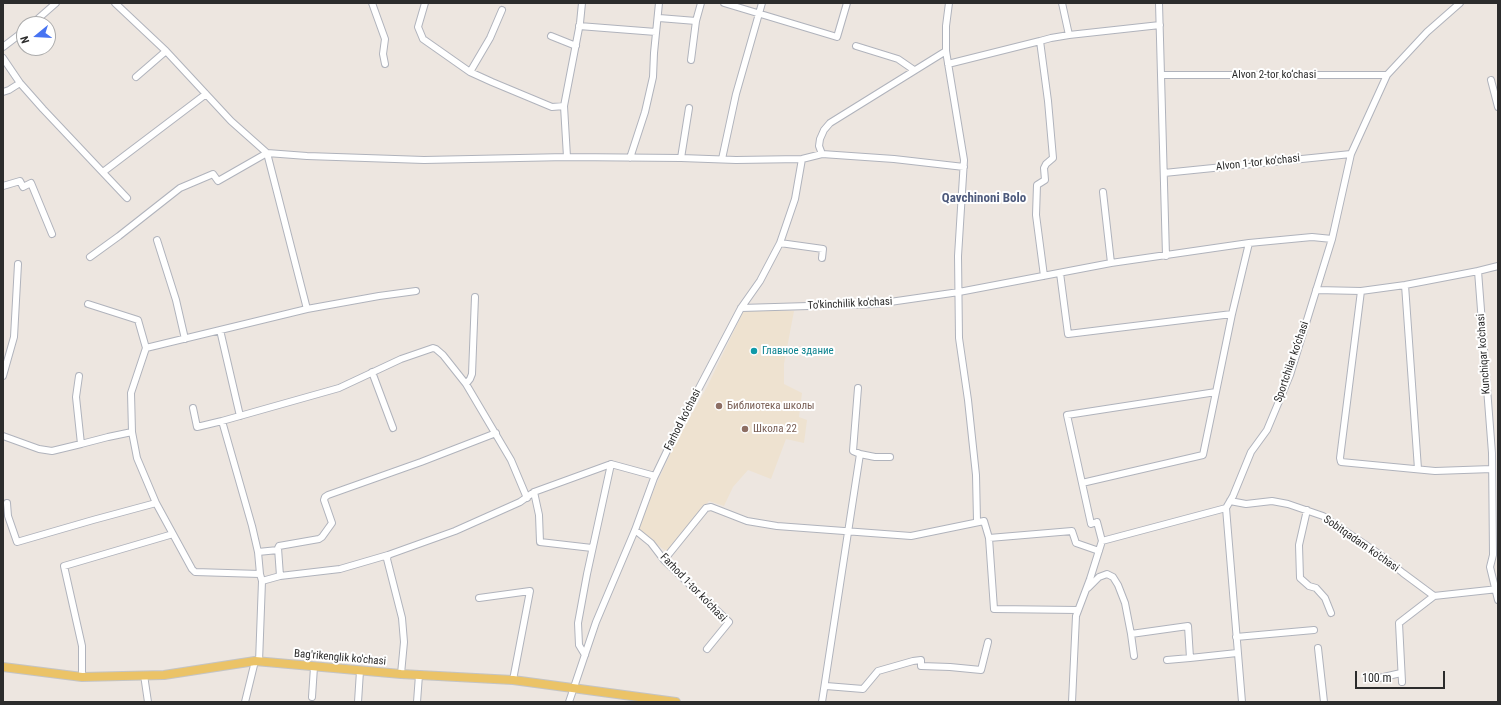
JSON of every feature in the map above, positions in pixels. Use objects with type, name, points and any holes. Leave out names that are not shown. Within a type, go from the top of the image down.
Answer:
[{"type":"main road","name":"Bag'rikenglik ko'chasi","points":[[3,666],[82,677],[164,675],[257,661],[360,671],[513,680],[676,702]]},
{"type":"street","points":[[41,16],[56,3]]},
{"type":"street","points":[[372,3],[385,39],[383,54],[385,64]]},
{"type":"street","points":[[425,3],[418,27],[423,39],[470,72],[552,107],[564,106]]},
{"type":"street","points":[[567,157],[564,106],[576,46],[582,3]]},
{"type":"street","points":[[630,158],[645,112],[653,77],[656,32],[659,18],[659,3]]},
{"type":"street","points":[[692,60],[696,21],[701,3]]},
{"type":"street","points":[[724,3],[837,37],[847,3]]},
{"type":"street","points":[[722,159],[736,94],[762,3]]},
{"type":"street","points":[[950,3],[946,26],[946,51],[964,160],[958,256],[959,338],[968,400],[974,460],[977,521]]},
{"type":"street","points":[[1062,3],[1069,35]]},
{"type":"street","points":[[1159,3],[1166,256]]},
{"type":"street","name":"Sportchilar ko‘chasi","points":[[1230,501],[1251,452],[1267,430],[1290,375],[1332,239],[1352,154],[1387,76],[1427,32],[1460,3]]},
{"type":"street","points":[[119,4],[166,51],[231,121],[267,153],[307,309]]},
{"type":"street","points":[[470,72],[490,38],[502,10]]},
{"type":"street","points":[[659,18],[696,21]]},
{"type":"street","points":[[948,64],[1051,38],[1160,25]]},
{"type":"street","points":[[579,26],[656,32]]},
{"type":"street","points":[[551,36],[576,46]]},
{"type":"street","points":[[3,47],[16,37]]},
{"type":"street","points":[[1040,41],[1048,101],[1053,158],[1044,168],[1045,180],[1037,185],[1036,215],[1044,276]]},
{"type":"street","points":[[856,46],[898,59],[914,70]]},
{"type":"street","points":[[136,77],[166,51]]},
{"type":"street","points":[[822,154],[819,146],[820,139],[824,130],[830,123],[946,51]]},
{"type":"street","points":[[3,58],[20,82],[43,109],[127,198]]},
{"type":"street","name":"Alvon 2-tor ko‘chasi","points":[[1162,75],[1387,76]]},
{"type":"street","points":[[1491,80],[1498,107]]},
{"type":"street","points":[[3,92],[9,90],[20,82]]},
{"type":"street","points":[[103,172],[206,94]]},
{"type":"street","points":[[681,158],[689,108]]},
{"type":"street","points":[[90,257],[180,188],[213,174],[218,181],[267,153],[307,156],[424,160],[567,157],[736,160],[802,159],[822,154],[894,159],[964,167]]},
{"type":"street","name":"Alvon 1-tor ko‘chasi","points":[[1164,172],[1352,154]]},
{"type":"street","name":"Farhod ko'chasi","points":[[569,702],[596,622],[635,530],[655,476],[677,430],[741,308],[760,281],[780,243],[795,199],[802,159]]},
{"type":"street","points":[[3,186],[20,181],[23,186],[31,183],[52,234]]},
{"type":"street","points":[[1102,192],[1111,263]]},
{"type":"street","name":"To'kinchilik ko'chasi","points":[[741,308],[876,304],[958,292],[1111,263],[1249,243],[1312,237],[1332,239]]},
{"type":"street","points":[[157,240],[176,300],[185,338]]},
{"type":"street","points":[[780,243],[823,249],[822,258]]},
{"type":"street","points":[[1082,483],[1202,455],[1232,314],[1249,243]]},
{"type":"street","points":[[3,376],[5,363],[14,337],[18,264]]},
{"type":"street","points":[[1316,290],[1361,291],[1405,286],[1498,266]]},
{"type":"street","name":"Kunchiqar ko'chasi","points":[[1478,271],[1492,469],[1493,555],[1490,567],[1498,600]]},
{"type":"street","points":[[1060,273],[1068,334],[1232,314]]},
{"type":"street","points":[[1405,286],[1418,469]]},
{"type":"street","points":[[146,348],[307,309],[416,291]]},
{"type":"street","points":[[1361,291],[1340,458],[1341,462],[1435,471],[1492,469]]},
{"type":"street","points":[[466,384],[472,374],[474,297]]},
{"type":"street","points":[[88,304],[138,320],[146,348],[131,393],[132,432],[137,458],[156,503],[195,572],[260,574]]},
{"type":"street","points":[[220,330],[240,416]]},
{"type":"street","points":[[193,408],[198,427],[222,421],[339,388],[413,354],[432,348],[439,351],[466,384],[512,460],[527,498]]},
{"type":"street","points":[[372,372],[393,428]]},
{"type":"street","points":[[79,376],[76,397],[81,444]]},
{"type":"street","points":[[858,388],[853,451],[874,457],[890,457]]},
{"type":"street","points":[[1072,702],[1076,616],[1086,591],[1102,541],[1097,522],[1091,524],[1067,415],[1216,392]]},
{"type":"street","points":[[222,421],[258,552],[262,581],[257,661],[245,702]]},
{"type":"street","points":[[3,436],[39,449],[52,451],[132,432]]},
{"type":"street","points":[[280,576],[279,546],[322,537],[332,523],[324,500],[328,495],[496,433]]},
{"type":"street","points":[[822,702],[826,686],[860,454]]},
{"type":"street","points":[[262,581],[280,576],[340,569],[388,555],[455,531],[527,498],[534,492],[611,464],[655,476]]},
{"type":"street","points":[[585,655],[579,645],[578,623],[592,548],[611,464]]},
{"type":"street","points":[[534,492],[539,515],[540,542],[592,548]]},
{"type":"street","points":[[1230,501],[1226,508],[1242,702]]},
{"type":"street","name":"Sobitqadam ko'chasi","points":[[1230,501],[1246,504],[1272,501],[1288,504],[1323,516],[1382,556],[1434,596]]},
{"type":"street","points":[[7,503],[8,516],[17,542],[156,503]]},
{"type":"street","points":[[664,560],[706,508],[711,507],[747,521],[778,526],[911,536],[977,521],[984,521],[989,538],[994,609],[1078,610]]},
{"type":"street","points":[[1102,541],[1226,508]]},
{"type":"street","points":[[1307,510],[1299,545],[1300,578],[1309,586],[1316,588],[1325,598],[1331,613]]},
{"type":"street","name":"Farhod 1-tor ko'chasi","points":[[635,530],[651,543],[664,560],[729,622],[707,649]]},
{"type":"street","points":[[989,538],[1072,531],[1076,543],[1099,551]]},
{"type":"street","points":[[82,677],[82,646],[64,566],[173,534]]},
{"type":"street","points":[[258,552],[278,550]]},
{"type":"street","points":[[388,555],[387,559],[402,618],[404,642],[401,674]]},
{"type":"street","points":[[1086,591],[1099,577],[1107,574],[1113,576],[1125,603],[1134,656]]},
{"type":"street","points":[[1402,682],[1399,623],[1434,596],[1496,589]]},
{"type":"street","points":[[479,598],[530,591],[513,680]]},
{"type":"street","points":[[1131,634],[1188,626],[1190,658]]},
{"type":"street","points":[[1236,637],[1314,630]]},
{"type":"street","points":[[826,686],[863,689],[878,671],[921,660],[921,666],[981,670],[988,642]]},
{"type":"street","points":[[1318,648],[1324,702]]},
{"type":"street","points":[[1167,660],[1238,653]]},
{"type":"street","points":[[312,697],[314,667]]},
{"type":"street","points":[[358,702],[360,671]]},
{"type":"street","points":[[1379,678],[1401,673]]},
{"type":"street","points":[[144,675],[148,702]]},
{"type":"street","points":[[417,702],[419,675]]},
{"type":"shaded area","name":"Школа 22","points":[[744,310],[794,311],[784,364],[784,384],[802,393],[799,417],[807,420],[804,443],[786,439],[771,479],[748,470],[733,487],[724,506],[709,501],[667,552],[638,530],[674,446],[708,385]]},
{"type":"place","name":"Главное здание","points":[[754,351]]},
{"type":"place","name":"Библиотека школы","points":[[719,406]]},
{"type":"place","name":"Школа 22","points":[[745,429]]},
{"type":"district","name":"Qavchinoni Bolo","points":[[984,199]]}]
